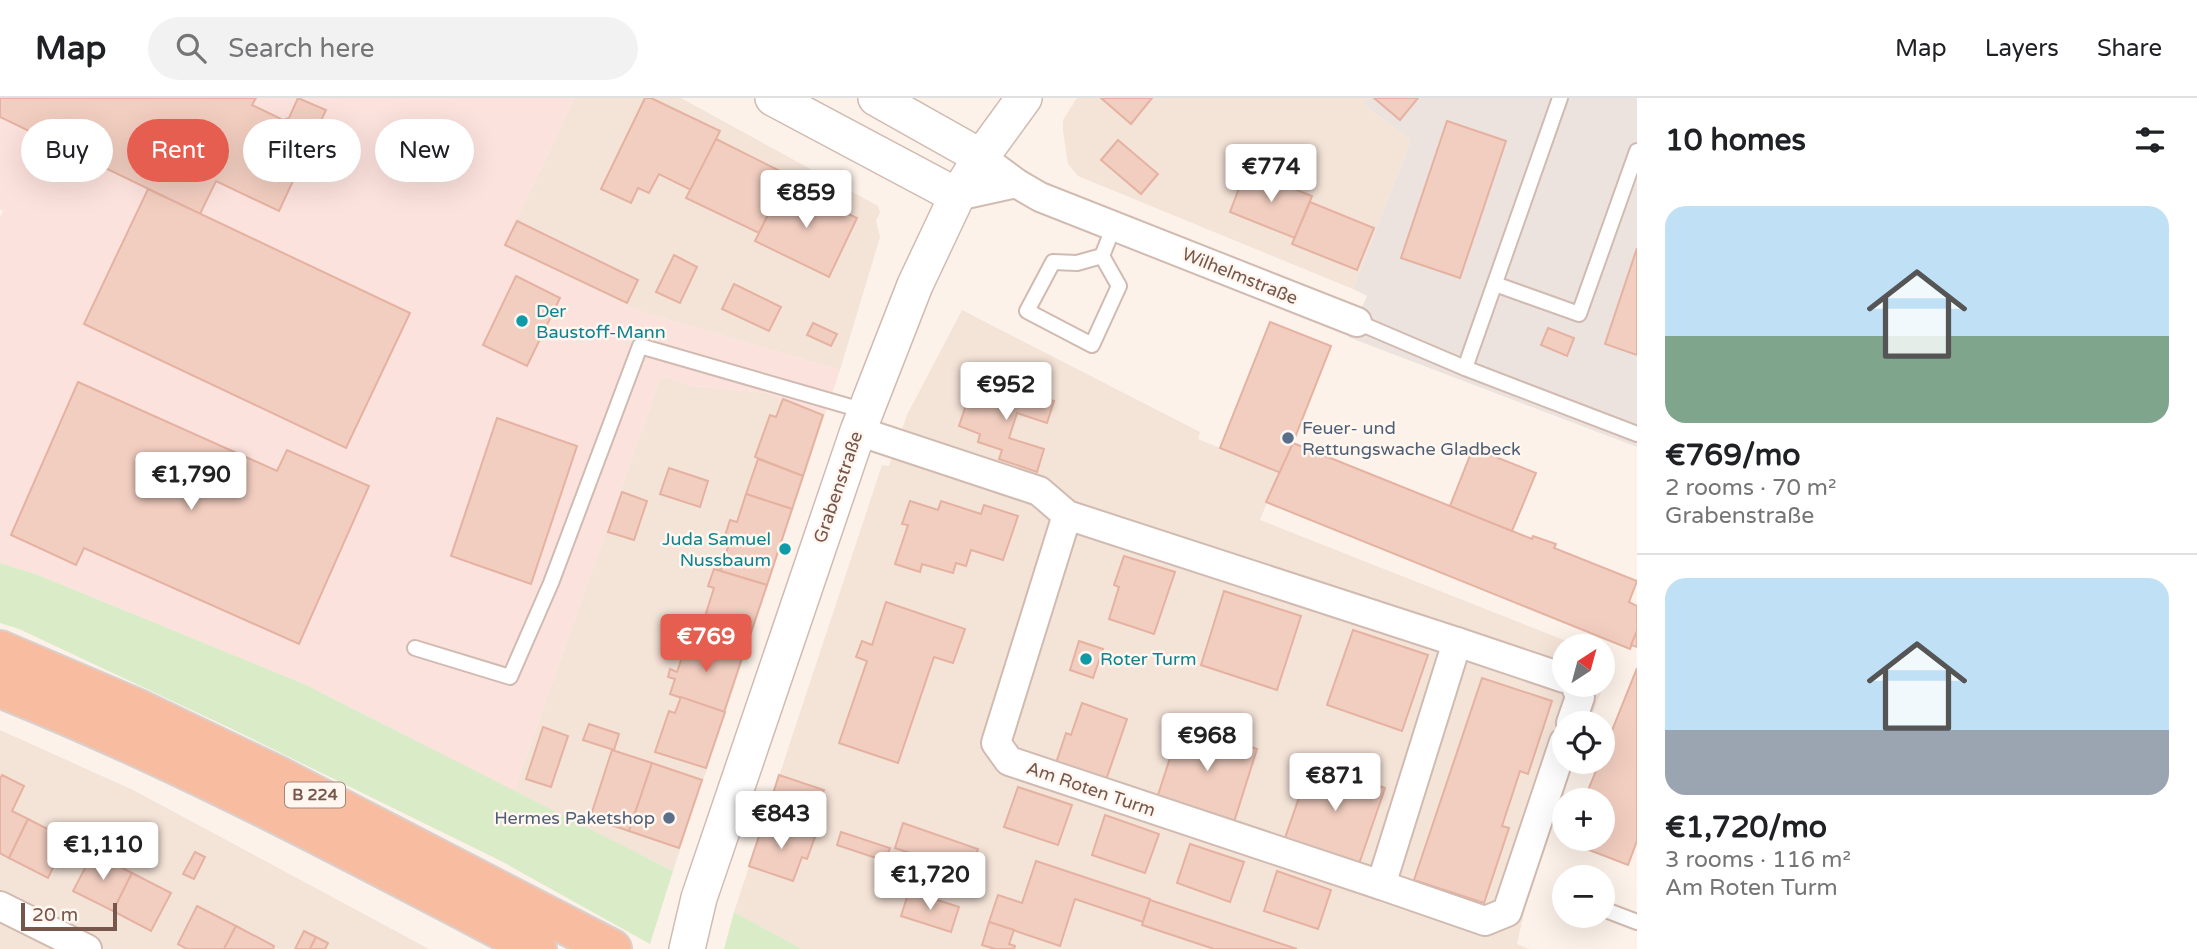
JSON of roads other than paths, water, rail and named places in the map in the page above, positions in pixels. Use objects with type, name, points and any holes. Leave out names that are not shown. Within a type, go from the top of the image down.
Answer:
[{"type":"highway","name":"B 224","points":[[0,650],[136,708],[276,775],[612,949]]},
{"type":"highway","name":"B 224","points":[[0,688],[65,714],[184,770],[537,949]]},
{"type":"street","points":[[773,98],[957,195],[1016,183]]},
{"type":"street","name":"Wilhelmstraße","points":[[876,98],[981,157],[1040,197],[1357,322]]},
{"type":"street","name":"Grabenstraße","points":[[687,949],[699,898],[861,421],[920,273],[957,195],[1024,98]]},
{"type":"street","points":[[861,421],[1040,491],[1067,515],[1552,674]]},
{"type":"street","name":"Am Roten Turm","points":[[1067,515],[996,743],[1009,761],[1485,921],[1507,912],[1553,774]]},
{"type":"street","points":[[1381,885],[1457,642]]},
{"type":"street","points":[[0,906],[87,949]]},
{"type":"lane","points":[[1465,368],[1560,98]]},
{"type":"lane","points":[[1495,284],[1579,314],[1637,151]]},
{"type":"lane","points":[[1102,256],[1114,226]]},
{"type":"lane","points":[[1102,256],[1119,286],[1092,345],[1027,312],[1053,262],[1077,263],[1102,256]]},
{"type":"lane","name":"Wilhelmstraße","points":[[1357,322],[1465,368],[1637,434]]},
{"type":"lane","points":[[415,648],[510,677],[551,583],[640,346],[861,421]]},
{"type":"lane","points":[[1615,914],[1637,922]]},
{"type":"place","name":"Der Baustoff-Mann","points":[[522,321]]},
{"type":"place","name":"Feuer- und Rettungswache Gladbeck","points":[[1288,438]]},
{"type":"place","name":"Juda Samuel Nussbaum","points":[[785,549]]},
{"type":"place","name":"Roter Turm","points":[[1086,659]]},
{"type":"place","name":"Hermes Paketshop","points":[[669,818]]}]
